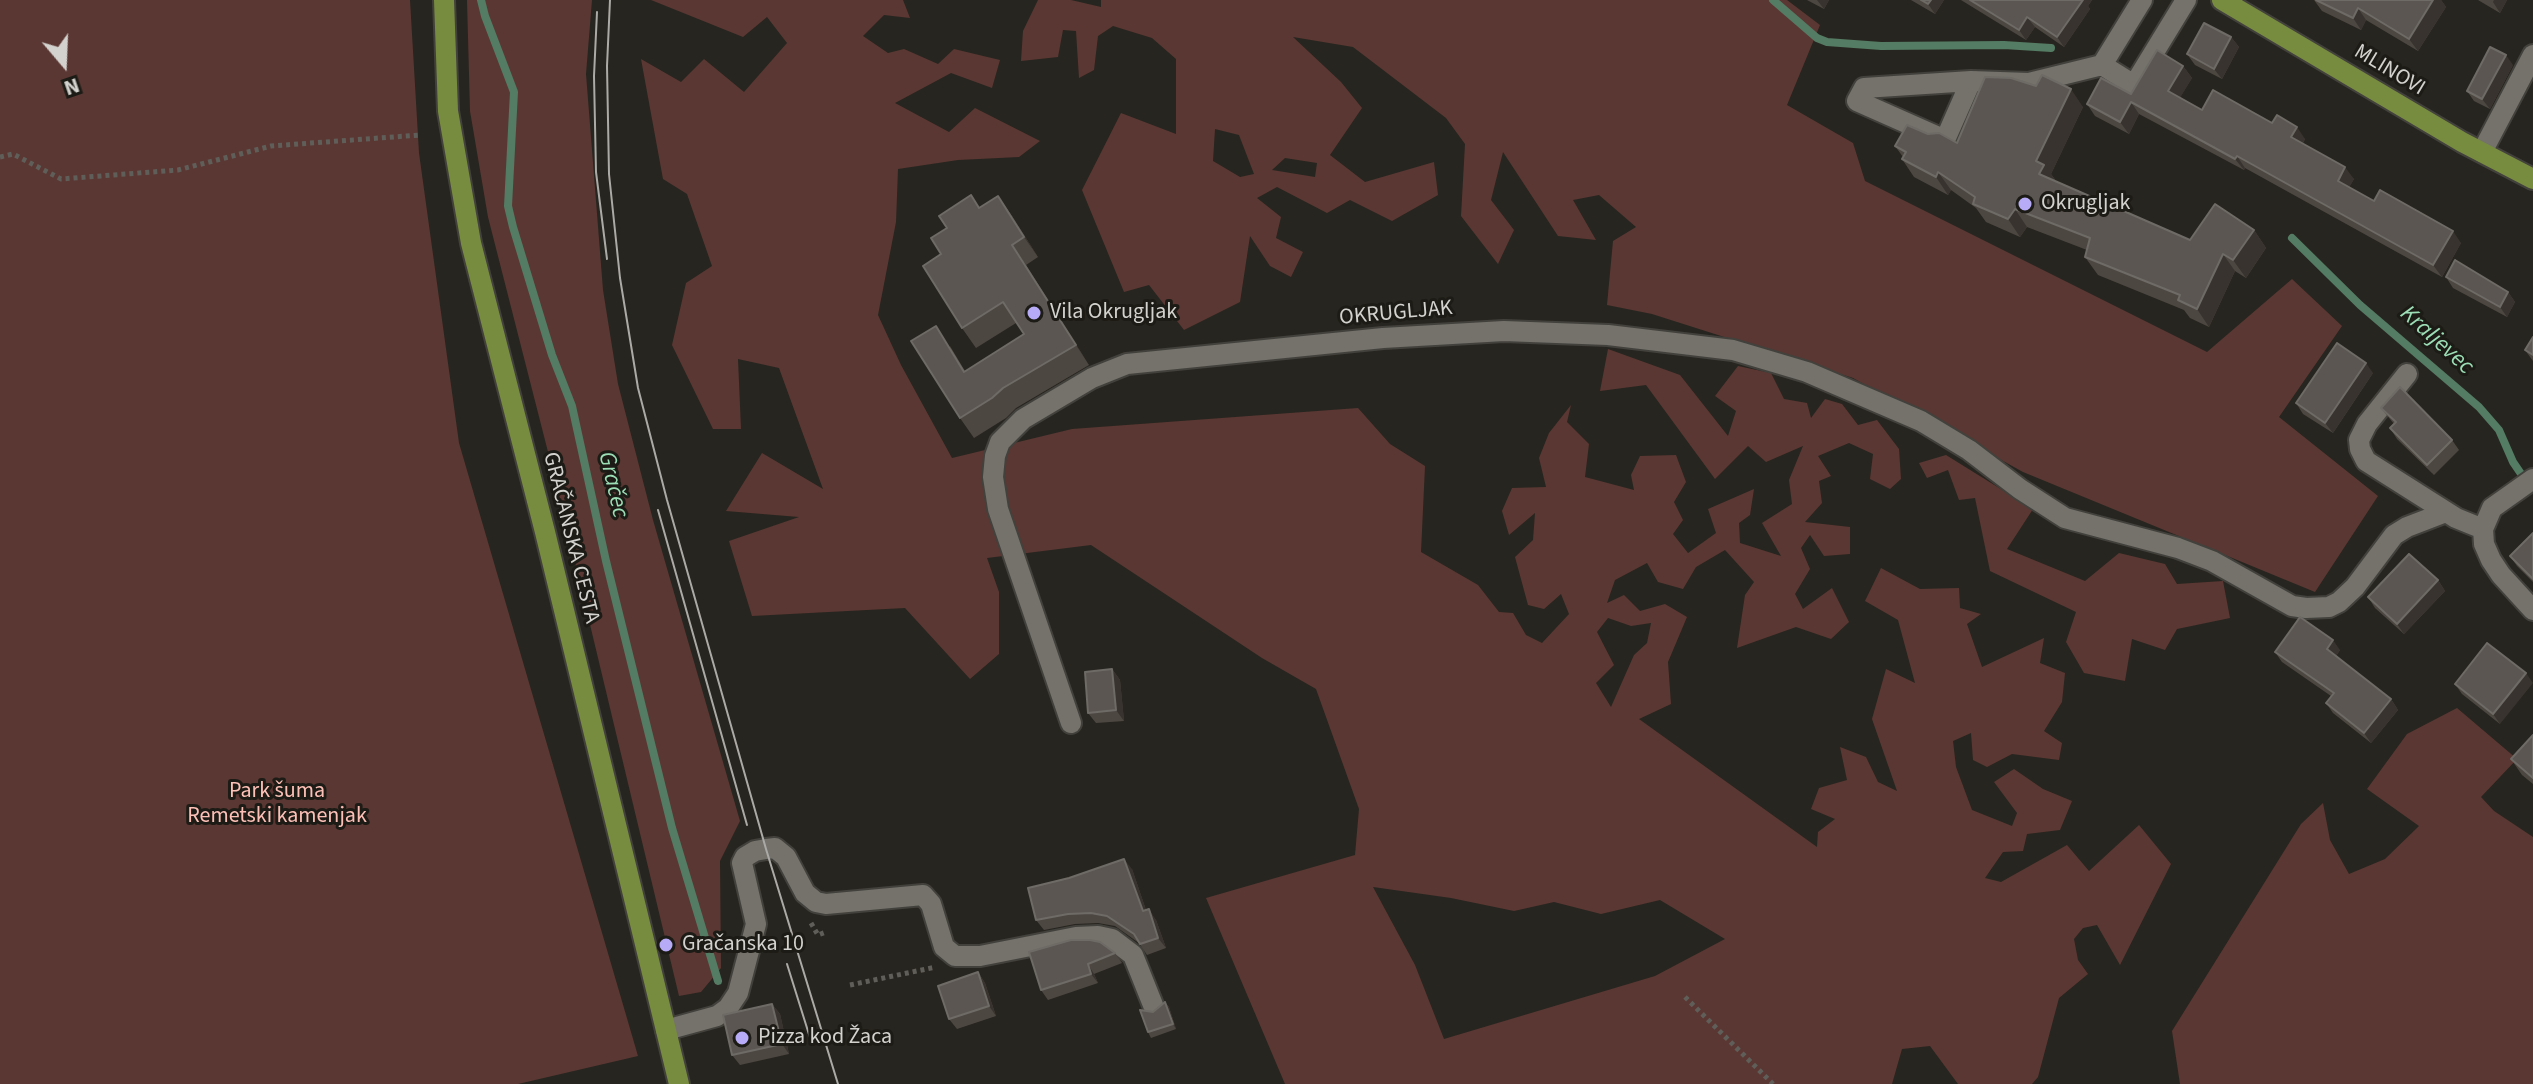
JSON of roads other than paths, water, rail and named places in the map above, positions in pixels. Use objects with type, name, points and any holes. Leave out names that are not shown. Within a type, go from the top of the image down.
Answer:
[{"type":"main road","name":"GRAČANSKA CESTA","points":[[444,0],[448,111],[471,243],[545,532],[679,1084]]},
{"type":"main road","name":"MLINOVI","points":[[2222,0],[2533,179]]},
{"type":"street","points":[[1971,81],[1945,140],[1857,101],[1864,88],[1971,81],[2029,83],[2102,65],[2142,0]]},
{"type":"street","points":[[2102,65],[2134,85],[2186,0]]},
{"type":"street","points":[[2482,152],[2533,55]]},
{"type":"street","name":"OKRUGLJAK","points":[[1071,723],[998,509],[993,477],[995,456],[1000,442],[1023,419],[1092,378],[1127,364],[1383,338],[1504,331],[1608,335],[1733,350],[1807,372],[1921,421],[1961,444],[2020,489],[2065,518],[2178,548],[2212,561],[2292,606],[2306,608],[2329,607],[2339,602],[2355,587],[2394,535],[2446,512]]},
{"type":"street","points":[[2407,374],[2367,424],[2359,440],[2360,449],[2366,461],[2446,512],[2483,529]]},
{"type":"street","points":[[2533,479],[2492,508],[2483,529],[2484,544],[2491,560],[2533,610]]},
{"type":"street","points":[[666,1030],[717,1016],[728,1008],[738,993],[756,924],[742,863],[755,851],[775,848],[786,857],[805,893],[816,902],[826,904],[923,895],[931,904],[944,947],[955,956],[980,956],[1076,937],[1112,939],[1133,955],[1153,1005]]},
{"type":"waterway","name":"Gračec","points":[[481,0],[514,92],[508,206],[513,227],[552,355],[572,406],[606,561],[672,828],[718,981]]},
{"type":"waterway","name":"Kraljevec","points":[[1773,0],[1817,38],[1827,42],[1881,46],[2004,45],[2051,48]]},
{"type":"waterway","name":"Kraljevec","points":[[2292,238],[2360,305],[2479,407],[2499,430],[2513,462],[2528,484]]},
{"type":"tram line","points":[[610,0],[607,66],[609,174],[620,278],[638,388],[766,849],[838,1084]]},
{"type":"tram line","points":[[597,12],[594,76],[596,172],[607,259]]},
{"type":"tram line","points":[[658,510],[747,825]]},
{"type":"tram line","points":[[787,964],[812,1044]]},
{"type":"place","name":"Okrugljak","points":[[2025,204]]},
{"type":"place","name":"Vila Okrugljak","points":[[1034,313]]},
{"type":"place","name":"Gračanska 10","points":[[666,945]]},
{"type":"place","name":"Pizza kod Žaca","points":[[742,1038]]},
{"type":"park label","name":"Park šuma Remetski kamenjak","points":[[277,804]]}]
